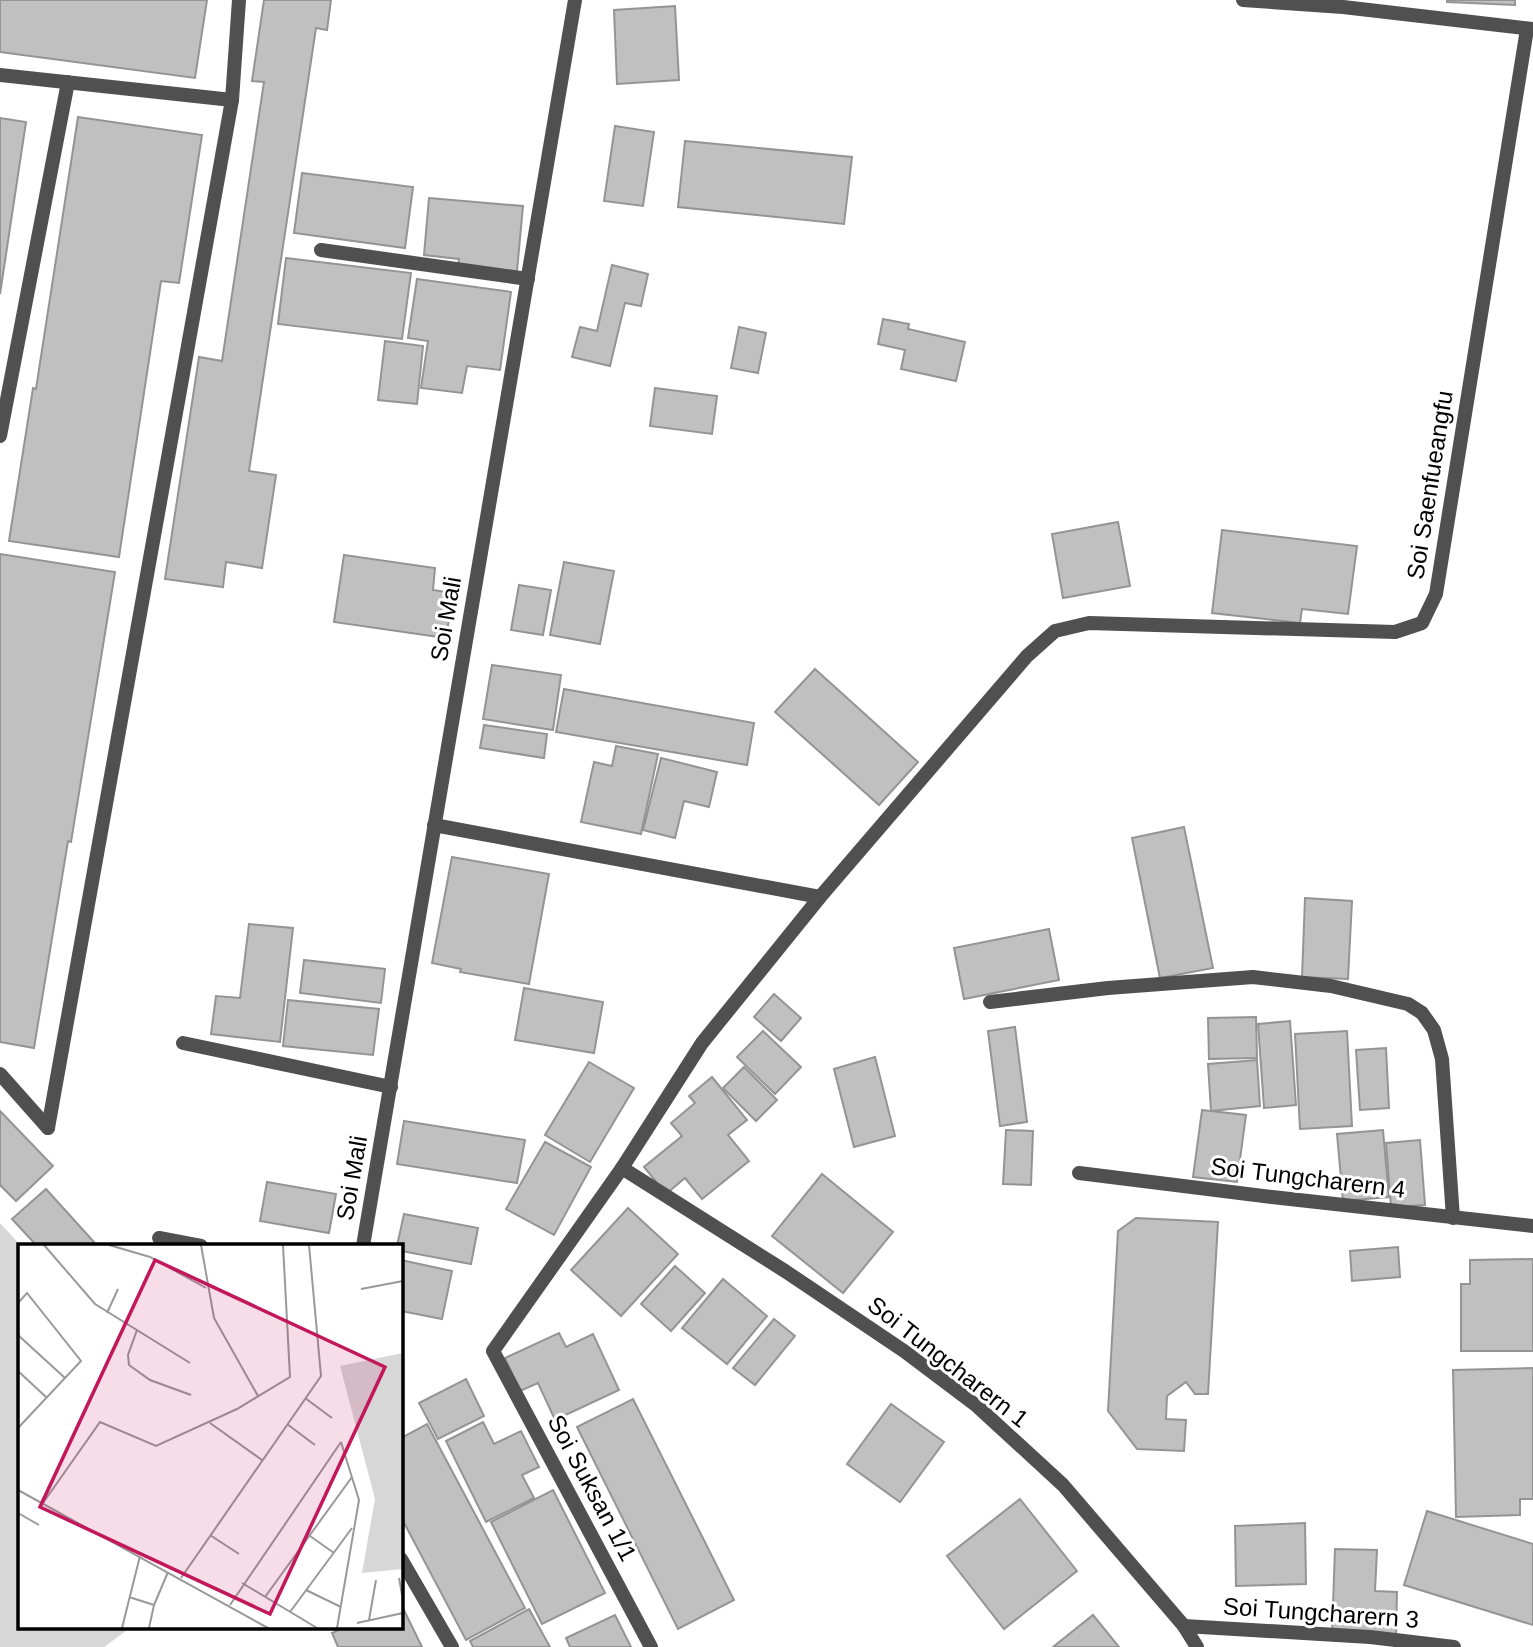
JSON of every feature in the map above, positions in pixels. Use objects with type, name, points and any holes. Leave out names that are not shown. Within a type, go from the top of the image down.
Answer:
[{"type":"street","points":[[0,1074],[48,1128],[232,100],[239,0]]},
{"type":"street","name":"Soi Mali","points":[[363,1244],[575,0]]},
{"type":"street","points":[[1243,0],[1343,7],[1530,29]]},
{"type":"street","name":"Soi Saenfueangfu","points":[[820,897],[1027,656],[1055,631],[1089,623],[1395,632],[1422,623],[1436,594],[1530,29]]},
{"type":"street","points":[[0,75],[232,100]]},
{"type":"street","points":[[0,436],[68,82]]},
{"type":"street","points":[[321,250],[528,279]]},
{"type":"street","points":[[434,825],[820,897],[702,1043],[622,1168]]},
{"type":"street","points":[[990,1002],[1108,988],[1253,977],[1331,986],[1408,1004],[1422,1013],[1434,1030],[1442,1059],[1453,1218]]},
{"type":"street","points":[[183,1043],[391,1087]]},
{"type":"street","name":"Soi Suksan 1/1","points":[[622,1168],[493,1351],[651,1647]]},
{"type":"street","name":"Soi Tungcharern 1","points":[[622,1168],[904,1351],[977,1406],[1063,1485],[1184,1626],[1198,1647]]},
{"type":"street","name":"Soi Tungcharern 4","points":[[1079,1172],[1533,1226]]},
{"type":"street","points":[[159,1238],[190,1244]]},
{"type":"street","points":[[402,1561],[452,1647]]},
{"type":"street","name":"Soi Tungcharern 3","points":[[1184,1626],[1370,1637],[1454,1647]]},
{"type":"shaded area","points":[[0,1223],[19,1244],[18,1630],[127,1630],[104,1647],[0,1647]]},
{"type":"building","points":[[0,0],[207,0],[195,78],[0,52]]},
{"type":"building","points":[[264,0],[331,0],[327,30],[316,28],[249,471],[276,475],[262,568],[226,562],[223,587],[165,579],[199,357],[222,361],[264,82],[252,81]]},
{"type":"building","points":[[1515,0],[1515,5],[1447,2]]},
{"type":"building","points":[[675,6],[679,80],[617,84],[614,10]]},
{"type":"building","points":[[78,117],[202,135],[179,283],[161,281],[119,557],[9,541],[33,388],[36,389]]},
{"type":"building","points":[[0,118],[26,122],[0,294]]},
{"type":"building","points":[[615,126],[654,132],[643,206],[604,201]]},
{"type":"building","points":[[685,141],[852,157],[844,224],[678,207]]},
{"type":"building","points":[[302,173],[413,187],[405,248],[294,233]]},
{"type":"building","points":[[429,198],[523,206],[517,271],[458,266],[459,259],[424,255]]},
{"type":"building","points":[[286,258],[411,273],[402,339],[278,324]]},
{"type":"building","points":[[612,265],[648,274],[641,306],[625,303],[610,366],[572,357],[580,327],[597,331]]},
{"type":"building","points":[[417,279],[511,292],[500,370],[467,366],[462,393],[421,388],[428,341],[408,338]]},
{"type":"building","points":[[883,319],[909,324],[908,329],[965,342],[956,381],[901,369],[905,350],[878,344]]},
{"type":"building","points":[[739,327],[766,333],[758,373],[731,368]]},
{"type":"building","points":[[385,341],[423,346],[417,404],[378,400]]},
{"type":"building","points":[[655,388],[717,396],[712,434],[650,426]]},
{"type":"building","points":[[1118,522],[1130,586],[1063,598],[1052,534]]},
{"type":"building","points":[[1222,530],[1357,546],[1348,614],[1302,609],[1300,623],[1212,613]]},
{"type":"building","points":[[0,554],[115,572],[34,1048],[0,1042]]},
{"type":"building","points":[[344,555],[435,568],[433,590],[453,593],[446,638],[334,622]]},
{"type":"building","points":[[564,562],[614,571],[600,644],[550,635]]},
{"type":"building","points":[[519,585],[551,590],[543,635],[511,630]]},
{"type":"building","points":[[492,665],[561,675],[553,730],[483,719]]},
{"type":"building","points":[[815,669],[918,762],[879,805],[775,712]]},
{"type":"building","points":[[564,689],[754,723],[747,765],[556,732]]},
{"type":"building","points":[[484,725],[547,734],[544,758],[480,748]]},
{"type":"building","points":[[616,746],[658,754],[641,834],[581,822],[594,762],[612,766]]},
{"type":"building","points":[[661,758],[717,772],[709,807],[684,801],[675,838],[643,830]]},
{"type":"building","points":[[1184,827],[1213,968],[1160,978],[1132,838]]},
{"type":"building","points":[[452,857],[549,874],[529,984],[460,972],[461,969],[432,963]]},
{"type":"building","points":[[1305,898],[1352,901],[1348,979],[1302,977]]},
{"type":"building","points":[[249,924],[293,928],[280,1042],[211,1034],[216,996],[240,998]]},
{"type":"building","points":[[1049,929],[1059,980],[964,999],[954,948]]},
{"type":"building","points":[[304,960],[385,969],[381,1003],[300,993]]},
{"type":"building","points":[[524,988],[603,1002],[594,1053],[515,1040]]},
{"type":"building","points":[[774,994],[801,1018],[781,1041],[754,1017]]},
{"type":"building","points":[[288,1000],[379,1009],[373,1055],[283,1046]]},
{"type":"building","points":[[1256,1017],[1257,1058],[1209,1059],[1208,1018]]},
{"type":"building","points":[[1290,1021],[1296,1105],[1264,1108],[1258,1024]]},
{"type":"building","points":[[1015,1027],[1027,1122],[1000,1126],[988,1031]]},
{"type":"building","points":[[763,1031],[801,1067],[775,1094],[737,1057]]},
{"type":"building","points":[[1347,1031],[1352,1126],[1300,1129],[1295,1034]]},
{"type":"building","points":[[1386,1048],[1389,1108],[1360,1110],[1356,1050]]},
{"type":"building","points":[[875,1057],[895,1136],[854,1147],[834,1069]]},
{"type":"building","points":[[1257,1060],[1260,1106],[1211,1111],[1208,1064]]},
{"type":"building","points":[[589,1062],[634,1088],[590,1162],[545,1135]]},
{"type":"building","points":[[744,1067],[777,1100],[756,1121],[723,1088]]},
{"type":"building","points":[[712,1077],[747,1120],[728,1135],[749,1161],[702,1199],[685,1178],[666,1194],[644,1167],[682,1136],[671,1123],[695,1103],[689,1096]]},
{"type":"building","points":[[1202,1110],[1246,1115],[1237,1182],[1193,1177]]},
{"type":"building","points":[[0,1111],[53,1166],[16,1201],[0,1185]]},
{"type":"building","points":[[404,1121],[525,1140],[517,1183],[397,1164]]},
{"type":"building","points":[[1006,1130],[1033,1131],[1031,1185],[1003,1184]]},
{"type":"building","points":[[1383,1130],[1389,1197],[1343,1201],[1337,1134]]},
{"type":"building","points":[[1420,1140],[1425,1205],[1391,1207],[1386,1143]]},
{"type":"building","points":[[545,1142],[591,1167],[554,1235],[506,1209]]},
{"type":"building","points":[[822,1174],[893,1232],[843,1293],[772,1236]]},
{"type":"building","points":[[267,1182],[336,1194],[329,1233],[260,1221]]},
{"type":"building","points":[[46,1189],[94,1242],[35,1244],[12,1219]]},
{"type":"building","points":[[628,1208],[678,1254],[621,1316],[571,1270]]},
{"type":"building","points":[[404,1214],[478,1228],[471,1264],[402,1251],[402,1244],[397,1244]]},
{"type":"building","points":[[1136,1218],[1218,1222],[1208,1394],[1195,1394],[1186,1382],[1167,1396],[1166,1419],[1186,1420],[1184,1451],[1137,1449],[1108,1411],[1118,1231]]},
{"type":"building","points":[[1398,1247],[1400,1277],[1352,1281],[1350,1251]]},
{"type":"building","points":[[1533,1259],[1533,1351],[1461,1351],[1461,1284],[1470,1284],[1470,1260]]},
{"type":"building","points":[[402,1260],[452,1271],[442,1319],[402,1311]]},
{"type":"building","points":[[675,1266],[705,1293],[671,1331],[641,1304]]},
{"type":"building","points":[[723,1279],[767,1316],[727,1364],[682,1328]]},
{"type":"building","points":[[774,1319],[795,1336],[755,1385],[733,1368]]},
{"type":"building","points":[[559,1333],[566,1347],[593,1334],[619,1390],[555,1420],[538,1383],[520,1391],[505,1358]]},
{"type":"building","points":[[1533,1368],[1533,1499],[1520,1499],[1520,1515],[1456,1517],[1453,1370]]},
{"type":"building","points":[[466,1379],[484,1416],[438,1439],[419,1403]]},
{"type":"building","points":[[633,1399],[734,1600],[678,1629],[577,1427]]},
{"type":"building","points":[[891,1404],[944,1442],[900,1502],[847,1464]]},
{"type":"building","points":[[483,1422],[494,1444],[521,1431],[539,1467],[522,1475],[534,1498],[486,1522],[446,1441]]},
{"type":"building","points":[[427,1424],[525,1608],[466,1640],[402,1519],[402,1437]]},
{"type":"building","points":[[553,1490],[605,1593],[542,1624],[491,1522]]},
{"type":"building","points":[[1020,1499],[1077,1571],[1004,1629],[947,1556]]},
{"type":"building","points":[[1427,1511],[1533,1544],[1533,1625],[1404,1585]]},
{"type":"building","points":[[1305,1523],[1306,1584],[1236,1586],[1235,1526]]},
{"type":"building","points":[[1335,1549],[1377,1550],[1375,1591],[1397,1592],[1396,1635],[1332,1633]]},
{"type":"building","points":[[402,1606],[422,1647],[338,1647],[332,1633],[339,1630],[402,1630]]},
{"type":"building","points":[[529,1609],[550,1647],[473,1647],[470,1641]]},
{"type":"building","points":[[615,1615],[631,1647],[570,1647],[566,1638]]},
{"type":"building","points":[[1093,1615],[1119,1647],[1053,1647]]}]
